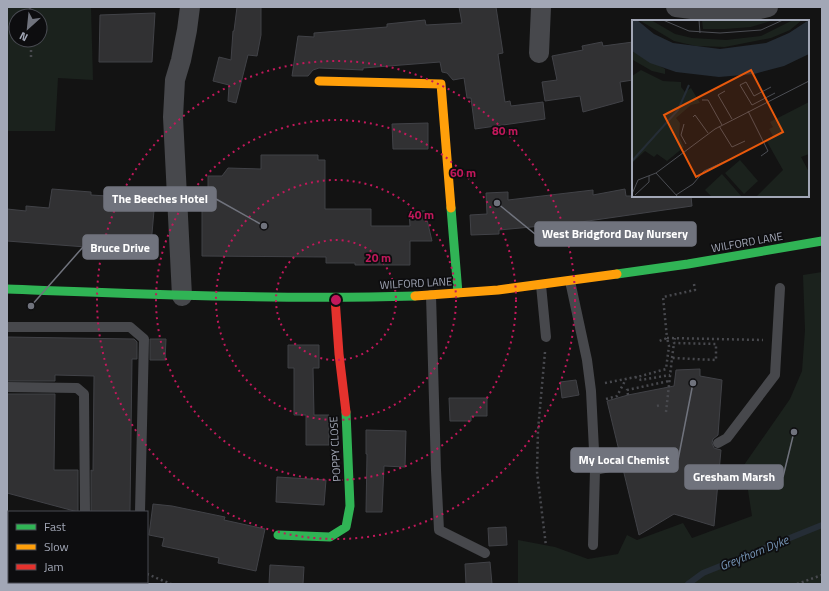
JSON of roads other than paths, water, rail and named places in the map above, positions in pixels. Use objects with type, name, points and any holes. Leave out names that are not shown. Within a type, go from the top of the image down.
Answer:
[{"type":"main road","points":[[319,81],[441,84],[458,293]]},
{"type":"main road","name":"WILFORD LANE","points":[[7,289],[182,296],[335,298],[431,295],[541,285],[688,264],[822,242]]},
{"type":"main road","name":"POPPY CLOSE","points":[[278,535],[330,537],[346,527],[350,506],[347,420],[339,354],[335,298]]},
{"type":"street","points":[[182,296],[173,117],[175,80],[188,30],[190,7]]},
{"type":"street","points":[[539,53],[541,7]]},
{"type":"street","points":[[676,7],[723,13],[744,13],[768,7]]},
{"type":"lane","points":[[570,281],[591,385],[595,470],[593,545]]},
{"type":"lane","points":[[541,285],[546,338]]},
{"type":"lane","points":[[718,443],[727,438],[775,375],[780,288]]},
{"type":"lane","points":[[431,295],[439,530],[485,553]]},
{"type":"lane","points":[[7,327],[130,327],[144,339],[140,511]]},
{"type":"lane","points":[[7,387],[77,388],[84,394],[85,511]]},
{"type":"lane","points":[[595,470],[618,465]]},
{"type":"waterway","name":"Greythorn Dyke","points":[[688,584],[703,573],[822,525]]},
{"type":"place","name":"West Bridgford Day Nursery","points":[[497,203]]},
{"type":"place","name":"The Beeches Hotel","points":[[264,226]]},
{"type":"place","name":"Bruce Drive","points":[[31,306]]},
{"type":"place","name":"My Local Chemist","points":[[693,383]]},
{"type":"place","name":"Gresham Marsh","points":[[794,432]]}]
